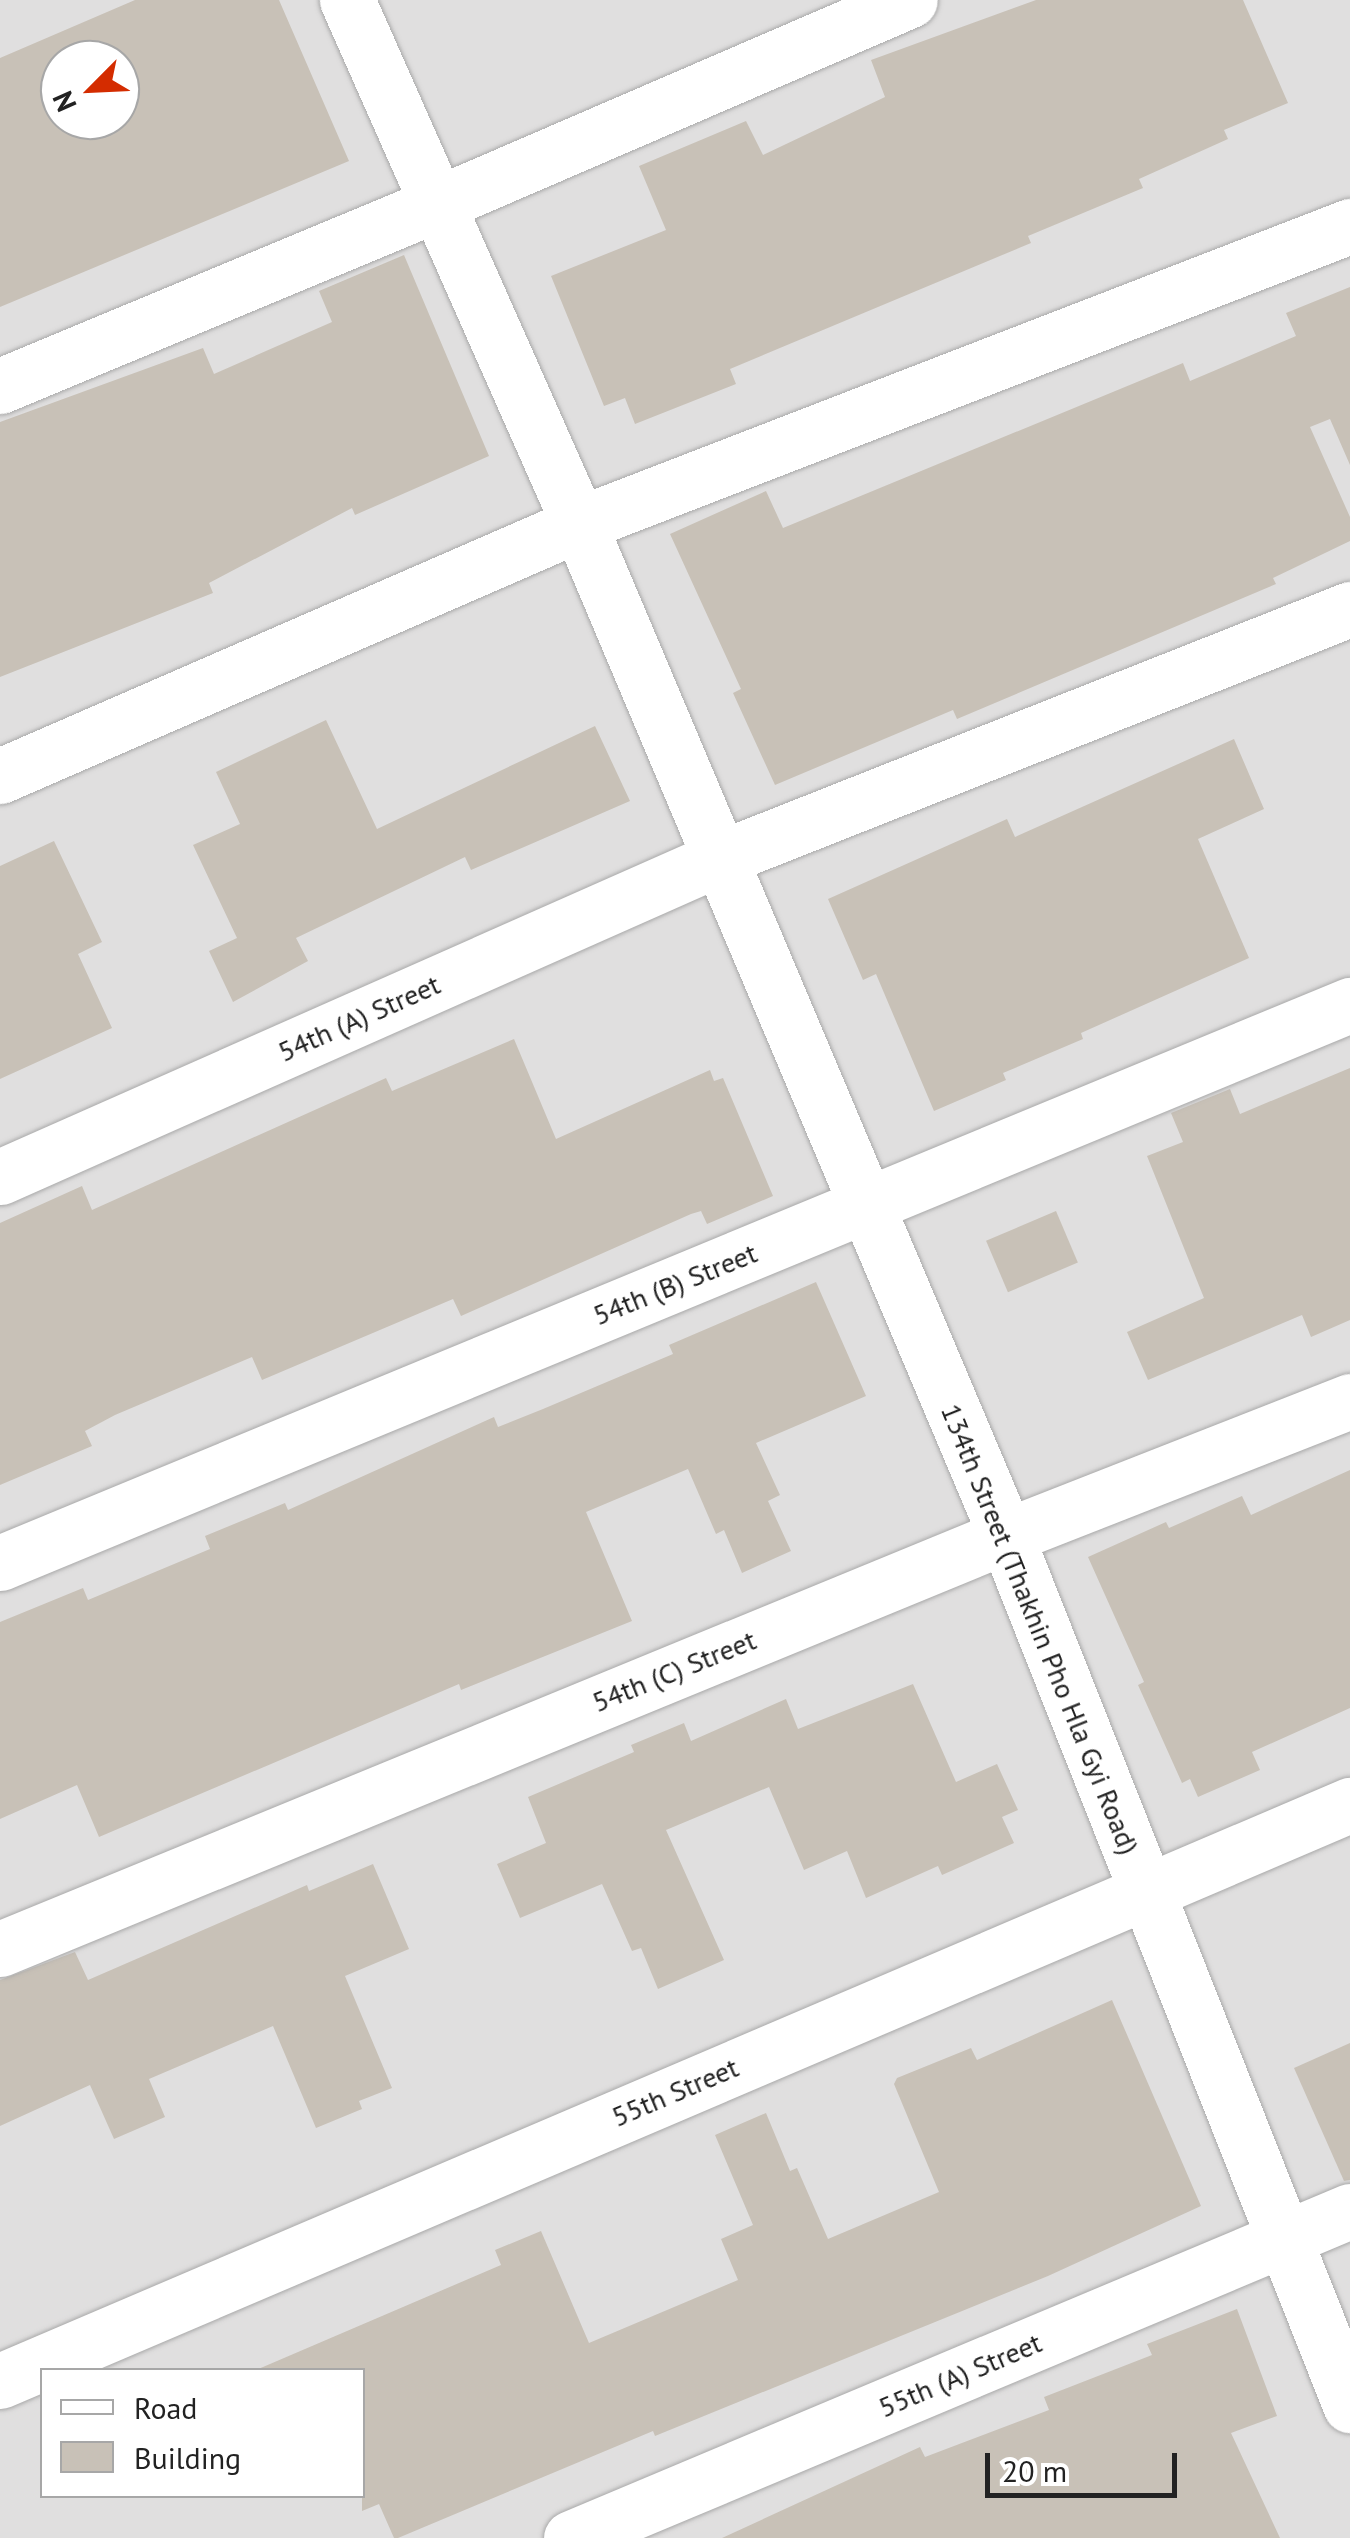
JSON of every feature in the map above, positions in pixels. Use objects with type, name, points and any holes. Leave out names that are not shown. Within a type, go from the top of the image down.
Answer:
[{"type":"street","name":"134th Street (Thakhin Pho Hla Gyi Road)","points":[[347,0],[578,524],[1006,1536],[1281,2240],[1350,2405]]},
{"type":"street","points":[[0,386],[436,205],[910,0]]},
{"type":"street","points":[[0,776],[578,524],[1350,226]]},
{"type":"street","name":"54th (A) Street","points":[[0,1176],[718,858],[1350,609]]},
{"type":"street","name":"54th (B) Street","points":[[0,1563],[1350,1005]]},
{"type":"street","name":"54th (C) Street","points":[[0,1949],[1006,1536],[1350,1401]]},
{"type":"street","name":"55th Street","points":[[0,2380],[1350,1805]]},
{"type":"street","name":"55th (A) Street","points":[[570,2538],[1350,2211]]},
{"type":"shaded area","points":[[0,0],[1350,0],[1350,2538],[0,2538]]},
{"type":"building","points":[[135,0],[279,0],[349,161],[0,307],[0,58],[40,41],[40,140],[140,140],[140,40],[42,40]]},
{"type":"building","points":[[1036,0],[1243,0],[1288,103],[1224,130],[1228,139],[1139,179],[1143,188],[1028,236],[1031,243],[730,369],[736,384],[635,424],[625,398],[604,406],[551,276],[666,230],[639,166],[746,121],[763,155],[885,97],[871,60]]},
{"type":"building","points":[[404,255],[489,456],[355,515],[352,508],[209,583],[213,593],[0,677],[0,422],[203,348],[214,374],[332,322],[319,291]]},
{"type":"building","points":[[1350,287],[1350,465],[1330,419],[1310,427],[1350,517],[1350,541],[1273,578],[1276,584],[957,719],[953,710],[775,785],[733,693],[741,689],[670,534],[766,491],[783,528],[1183,363],[1190,381],[1296,336],[1286,313]]},
{"type":"building","points":[[326,720],[377,829],[595,726],[630,801],[471,870],[465,857],[296,938],[308,961],[233,1002],[209,951],[237,938],[193,845],[240,824],[216,772]]},
{"type":"building","points":[[1234,739],[1264,809],[1198,839],[1249,958],[1081,1033],[1083,1039],[1003,1073],[1006,1080],[934,1111],[876,974],[863,980],[828,899],[1007,819],[1015,837]]},
{"type":"building","points":[[54,841],[102,942],[78,954],[112,1028],[0,1079],[0,866]]},
{"type":"building","points":[[514,1039],[556,1139],[710,1070],[714,1081],[723,1078],[773,1196],[707,1224],[701,1211],[691,1214],[461,1316],[453,1299],[262,1380],[252,1357],[115,1415],[85,1431],[92,1446],[0,1485],[0,1223],[82,1186],[92,1210],[386,1078],[392,1091]]},
{"type":"building","points":[[1350,1068],[1350,1320],[1311,1337],[1302,1315],[1148,1380],[1127,1332],[1204,1298],[1147,1156],[1183,1142],[1171,1113],[1230,1089],[1240,1114]]},
{"type":"building","points":[[1056,1211],[1078,1263],[1008,1292],[986,1241]]},
{"type":"building","points":[[816,1282],[866,1396],[756,1443],[780,1495],[768,1501],[791,1551],[742,1573],[724,1530],[716,1534],[688,1469],[586,1512],[632,1621],[461,1690],[459,1684],[99,1837],[77,1785],[0,1819],[0,1622],[83,1588],[88,1600],[210,1549],[205,1536],[285,1503],[288,1510],[494,1417],[498,1427],[543,1409],[673,1354],[669,1345]]},
{"type":"building","points":[[1350,1470],[1350,1708],[1252,1752],[1260,1770],[1198,1797],[1190,1779],[1182,1783],[1138,1685],[1144,1682],[1088,1557],[1166,1522],[1169,1528],[1242,1496],[1251,1515]]},
{"type":"building","points":[[913,1684],[956,1782],[997,1764],[1018,1810],[1002,1817],[1014,1843],[942,1875],[938,1866],[866,1898],[847,1851],[804,1870],[769,1787],[666,1830],[724,1960],[658,1989],[641,1948],[632,1951],[602,1884],[520,1918],[497,1864],[546,1843],[528,1797],[634,1752],[631,1745],[684,1723],[691,1741],[786,1699],[798,1729]]},
{"type":"building","points":[[373,1864],[409,1949],[345,1976],[392,2088],[359,2101],[362,2109],[316,2128],[273,2026],[149,2079],[165,2117],[114,2139],[90,2085],[0,2126],[0,1980],[75,1952],[88,1980],[307,1885],[309,1891]]},
{"type":"building","points":[[1112,2000],[1201,2206],[1048,2276],[655,2436],[653,2431],[398,2538],[394,2538],[379,2504],[362,2511],[365,2368],[261,2368],[501,2265],[495,2250],[541,2231],[589,2343],[738,2280],[721,2239],[753,2225],[715,2135],[766,2113],[790,2171],[797,2168],[828,2239],[939,2192],[894,2084],[897,2078],[971,2048],[977,2060]]},
{"type":"building","points":[[1350,2043],[1350,2180],[1344,2181],[1294,2068]]},
{"type":"building","points":[[1237,2309],[1277,2416],[1231,2433],[1280,2538],[722,2538],[920,2447],[925,2457],[1049,2410],[1044,2397],[1152,2355],[1147,2344]]}]
